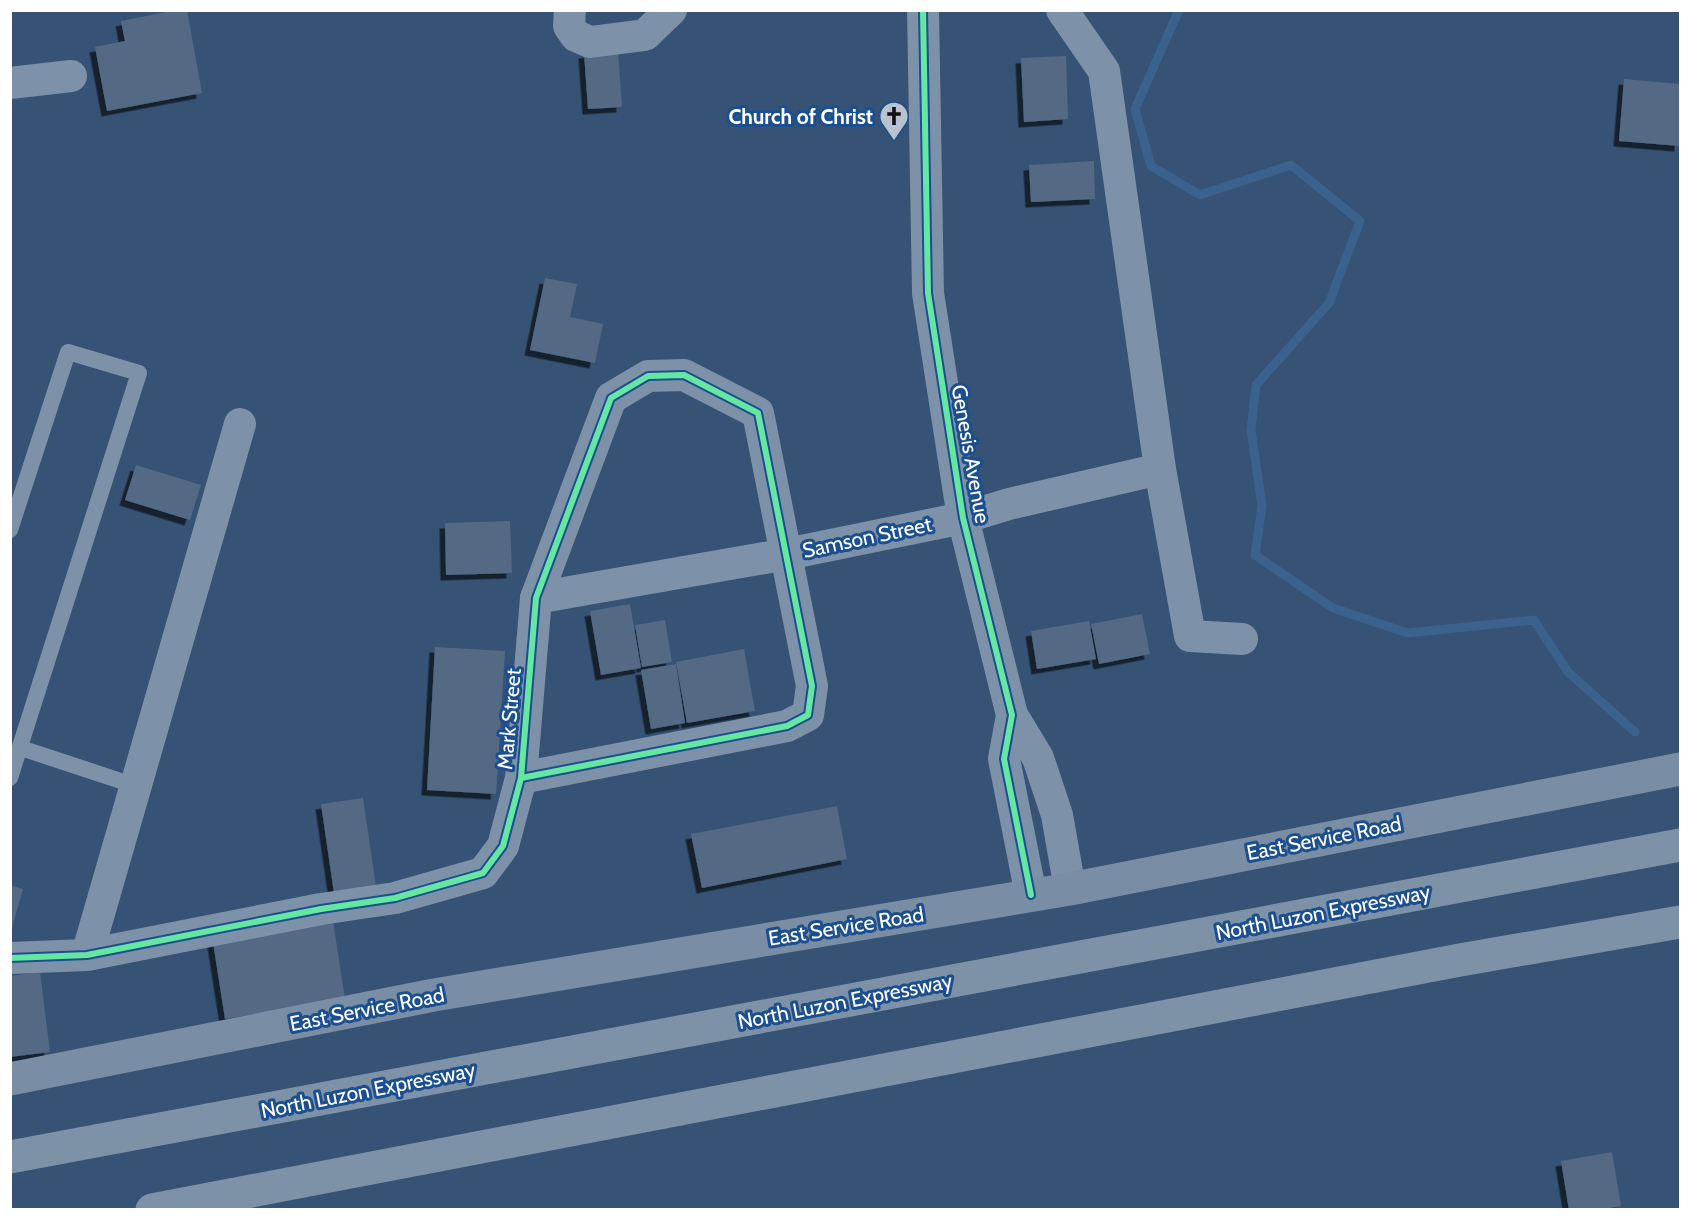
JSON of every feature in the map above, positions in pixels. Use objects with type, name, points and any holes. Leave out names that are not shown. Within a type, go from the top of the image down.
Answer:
[{"type":"highway","name":"North Luzon Expressway","points":[[10,1157],[1680,845]]},
{"type":"highway","points":[[152,1209],[1460,960],[1680,922]]},
{"type":"main road","name":"East Service Road","points":[[10,1079],[434,995],[1070,888],[1680,769]]},
{"type":"street","points":[[570,10],[569,27],[576,36],[590,42],[645,35],[671,10]]},
{"type":"street","points":[[1062,10],[1104,71],[1160,469],[1190,636],[1242,639]]},
{"type":"street","name":"Genesis Avenue","points":[[927,11],[928,293],[963,518],[1012,715],[1004,759],[1031,895]]},
{"type":"street","points":[[10,83],[71,76]]},
{"type":"street","name":"Mark Street","points":[[10,958],[87,954],[321,909],[396,898],[483,873],[503,846],[522,778],[536,598],[611,398],[648,376],[684,375],[758,413],[787,554]]},
{"type":"street","points":[[87,954],[240,424]]},
{"type":"street","name":"Samson Street","points":[[536,598],[787,554],[963,518],[1009,504],[1160,469]]},
{"type":"street","points":[[522,778],[787,726],[808,715],[812,686],[787,554]]},
{"type":"street","points":[[1012,715],[1038,758],[1057,814],[1070,888]]},
{"type":"lane","points":[[10,530],[68,352],[139,373],[10,778]]},
{"type":"lane","points":[[21,748],[136,786]]},
{"type":"building","points":[[176,10],[187,10],[202,93],[107,111],[95,47],[125,41],[121,21]]},
{"type":"building","points":[[618,50],[622,107],[588,109],[584,53]]},
{"type":"building","points":[[1066,56],[1068,119],[1024,122],[1021,58]]},
{"type":"building","points":[[1624,79],[1680,84],[1680,146],[1619,141]]},
{"type":"building","points":[[1094,161],[1095,199],[1031,202],[1029,165]]},
{"type":"building","points":[[545,278],[577,284],[570,317],[603,324],[595,363],[530,350]]},
{"type":"building","points":[[136,465],[201,485],[190,520],[125,500]]},
{"type":"building","points":[[510,521],[512,573],[446,575],[445,523]]},
{"type":"building","points":[[630,604],[641,668],[601,675],[590,611]]},
{"type":"building","points":[[1142,614],[1150,654],[1099,664],[1091,624]]},
{"type":"building","points":[[665,620],[672,662],[642,667],[635,625]]},
{"type":"building","points":[[1089,621],[1096,659],[1037,669],[1031,631]]},
{"type":"building","points":[[435,647],[505,651],[496,794],[427,790]]},
{"type":"building","points":[[744,649],[755,711],[687,723],[676,662]]},
{"type":"building","points":[[676,664],[685,723],[651,729],[641,670]]},
{"type":"building","points":[[363,798],[377,893],[335,900],[321,804]]},
{"type":"building","points":[[837,806],[847,859],[702,888],[691,834]]},
{"type":"building","points":[[10,885],[23,889],[11,931],[10,931]]},
{"type":"building","points":[[333,921],[345,999],[225,1019],[213,942]]},
{"type":"building","points":[[40,972],[50,1052],[10,1057],[10,976]]},
{"type":"building","points":[[1612,1152],[1621,1206],[1600,1210],[1569,1210],[1561,1161]]},
{"type":"waterway","points":[[1179,10],[1135,109],[1151,166],[1200,195],[1291,165],[1360,221],[1329,303],[1256,385],[1251,430],[1262,506],[1255,555],[1333,608],[1408,633],[1534,620],[1568,672],[1635,732]]},
{"type":"cycle path","points":[[923,10],[928,293],[963,518],[1012,715],[1004,759],[1031,895]]},
{"type":"cycle path","points":[[10,958],[87,955],[321,909],[395,898],[483,873],[503,846],[521,778],[536,598],[611,398],[648,376],[684,375],[758,413],[812,686],[808,715],[787,726],[521,778]]},
{"type":"place","name":"Church of Christ","points":[[894,142]]}]
